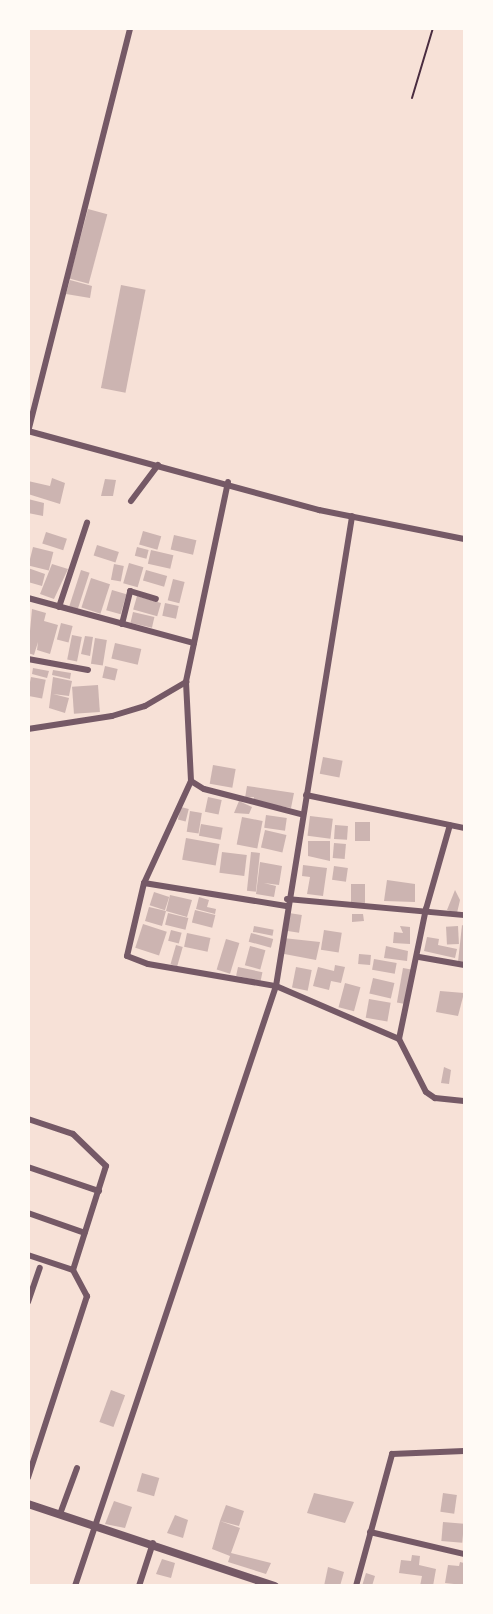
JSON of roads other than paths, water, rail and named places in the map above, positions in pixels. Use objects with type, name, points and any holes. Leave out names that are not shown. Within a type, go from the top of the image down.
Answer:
[{"type":"street","points":[[130,28],[29,431],[352,516],[465,539]]},
{"type":"street","points":[[131,501],[158,465]]},
{"type":"street","points":[[228,482],[186,682],[191,781],[144,883],[127,956],[148,964],[276,986],[399,1039],[426,1092],[435,1098],[465,1101]]},
{"type":"street","points":[[75,1586],[276,986],[301,814],[352,516]]},
{"type":"street","points":[[59,607],[87,523]]},
{"type":"street","points":[[122,624],[130,591],[156,599]]},
{"type":"street","points":[[28,598],[194,643]]},
{"type":"street","points":[[28,659],[88,670]]},
{"type":"street","points":[[28,729],[112,716],[145,706],[186,682]]},
{"type":"street","points":[[191,781],[204,789],[301,814]]},
{"type":"street","points":[[306,795],[465,828]]},
{"type":"street","points":[[399,1039],[419,957],[426,909],[450,825]]},
{"type":"street","points":[[144,883],[287,902],[426,909],[465,915]]},
{"type":"street","points":[[419,957],[465,965]]},
{"type":"street","points":[[28,1119],[73,1134],[102,1159],[106,1170],[73,1270]]},
{"type":"street","points":[[28,1167],[99,1191]]},
{"type":"street","points":[[28,1213],[85,1233]]},
{"type":"street","points":[[28,1255],[73,1270],[83,1283],[85,1308],[28,1478]]},
{"type":"street","points":[[28,1302],[40,1269]]},
{"type":"street","points":[[356,1586],[392,1454],[465,1451]]},
{"type":"street","points":[[60,1515],[77,1468]]},
{"type":"street","points":[[28,1504],[153,1543],[276,1586]]},
{"type":"street","points":[[370,1532],[465,1554]]},
{"type":"street","points":[[139,1586],[153,1543]]}]
